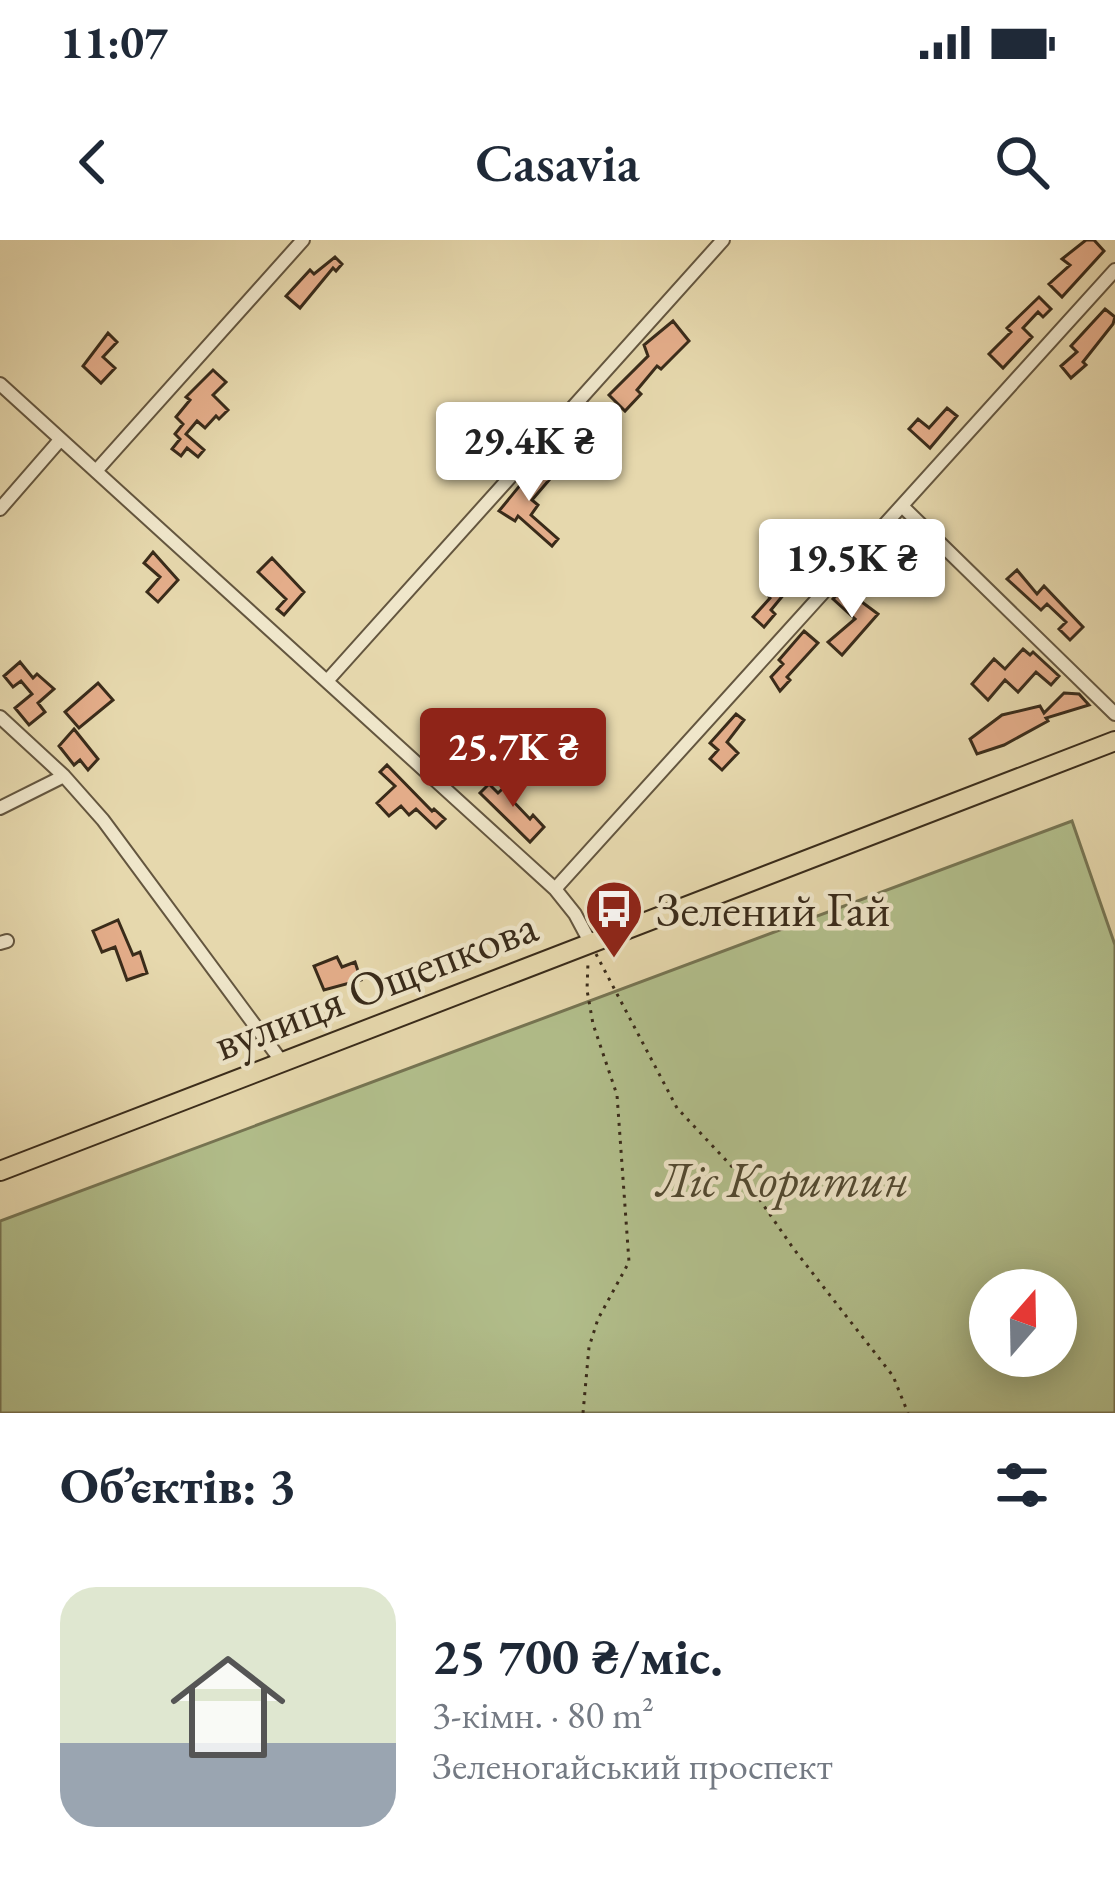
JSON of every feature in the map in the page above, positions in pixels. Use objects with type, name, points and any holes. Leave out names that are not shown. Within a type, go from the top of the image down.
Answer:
[{"type":"highway","name":"вулиця Ощепкова","points":[[0,1171],[1115,741]]},
{"type":"street","points":[[96,470],[303,240]]},
{"type":"street","points":[[327,681],[723,240]]},
{"type":"street","points":[[555,889],[1115,270]]},
{"type":"street","points":[[0,384],[555,889],[590,942]]},
{"type":"street","points":[[0,509],[60,440]]},
{"type":"street","points":[[902,507],[1115,714]]},
{"type":"street","points":[[0,717],[103,820],[282,1061]]},
{"type":"street","points":[[0,808],[64,776]]},
{"type":"path","points":[[583,1413],[593,1333],[629,1262],[617,1095],[586,990],[590,942]]},
{"type":"path","points":[[590,942],[677,1108],[751,1187],[893,1376],[908,1413]]},
{"type":"green space","name":"Ліс Коритин","points":[[1072,821],[1115,945],[1115,1413],[0,1413],[0,1221]]},
{"type":"building","points":[[1086,240],[1094,240],[1104,251],[1062,297],[1049,284],[1070,265],[1062,259]]},
{"type":"building","points":[[335,257],[342,264],[336,271],[333,268],[300,308],[286,296],[310,270],[314,274]]},
{"type":"building","points":[[1039,297],[1051,309],[1043,317],[1038,312],[1023,328],[1032,337],[1003,368],[989,354],[1011,332],[1007,328]]},
{"type":"building","points":[[1105,309],[1115,317],[1113,324],[1083,362],[1086,365],[1071,378],[1061,366],[1077,352],[1071,346]]},
{"type":"building","points":[[673,321],[689,341],[661,369],[657,366],[625,411],[609,395],[648,356],[644,345]]},
{"type":"building","points":[[108,333],[117,342],[103,357],[115,368],[101,383],[83,366]]},
{"type":"building","points":[[213,370],[226,382],[213,395],[228,410],[205,428],[197,421],[186,434],[204,450],[198,457],[187,448],[181,456],[172,449],[183,424],[176,417],[190,400],[186,397]]},
{"type":"building","points":[[947,408],[957,416],[930,448],[909,429],[918,419],[929,428]]},
{"type":"building","points":[[535,467],[549,480],[532,500],[538,505],[531,515],[558,539],[552,546],[518,516],[515,521],[499,511]]},
{"type":"building","points":[[153,552],[178,580],[158,602],[147,592],[160,577],[144,563]]},
{"type":"building","points":[[272,558],[304,592],[284,615],[277,609],[286,599],[258,572]]},
{"type":"building","points":[[785,565],[799,576],[771,610],[775,614],[764,627],[753,617],[782,579],[777,575]]},
{"type":"building","points":[[1017,570],[1037,594],[1044,586],[1083,627],[1070,640],[1059,629],[1066,622],[1047,604],[1041,610],[1007,579]]},
{"type":"building","points":[[843,588],[878,614],[842,655],[828,642],[855,619],[833,599]]},
{"type":"building","points":[[804,631],[818,643],[780,691],[771,677]]},
{"type":"building","points":[[1023,649],[1030,655],[1033,652],[1059,676],[1051,685],[1036,672],[1018,692],[1005,680],[988,700],[972,684],[994,659],[1005,669]]},
{"type":"building","points":[[20,662],[33,678],[37,674],[54,689],[38,703],[45,712],[29,725],[15,708],[32,694],[21,681],[13,687],[4,676]]},
{"type":"building","points":[[98,683],[113,700],[79,728],[65,712]]},
{"type":"building","points":[[1064,693],[1079,694],[1089,705],[1046,718],[1048,721],[1004,745],[977,754],[970,739],[1002,715],[1040,706],[1044,713]]},
{"type":"building","points":[[736,714],[744,720],[727,742],[738,753],[722,770],[710,759],[718,750],[710,743]]},
{"type":"building","points":[[74,729],[98,759],[88,770],[80,760],[74,765],[59,746]]},
{"type":"building","points":[[387,765],[445,819],[436,828],[416,809],[409,815],[401,806],[389,816],[377,803],[395,786],[380,772]]},
{"type":"building","points":[[513,779],[520,787],[509,797],[544,827],[530,842],[480,793],[489,784],[498,793]]},
{"type":"building","points":[[118,920],[133,955],[140,952],[147,973],[127,980],[115,947],[102,952],[93,931]]},
{"type":"building","points":[[337,957],[342,967],[355,962],[361,980],[324,990],[314,966]]},
{"type":"place","name":"Зелений Гай","points":[[614,960]]}]
